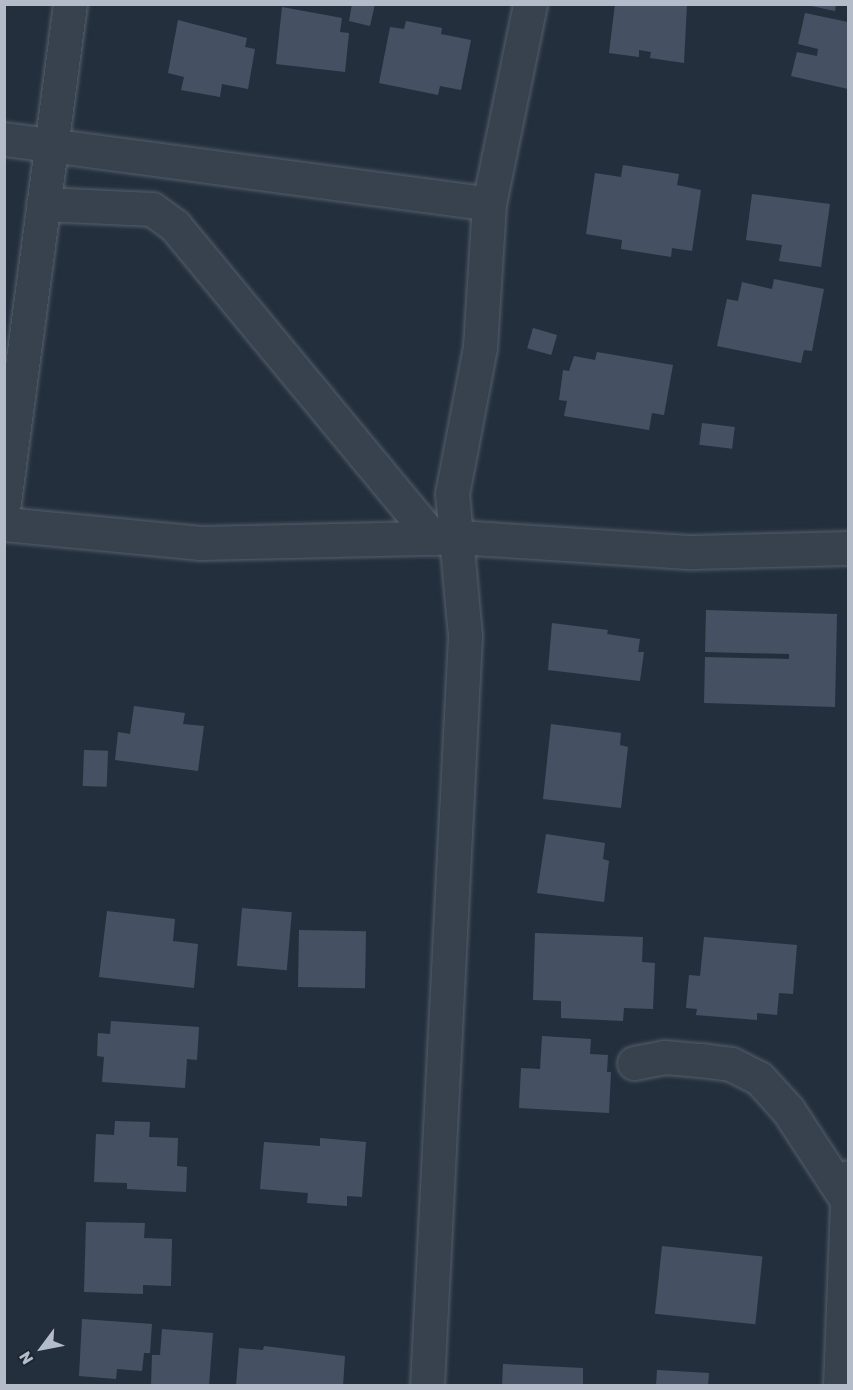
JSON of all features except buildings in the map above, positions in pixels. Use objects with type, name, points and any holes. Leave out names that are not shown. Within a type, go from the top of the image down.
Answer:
[{"type":"street","points":[[4,502],[70,4]]},
{"type":"street","points":[[427,1386],[465,636],[445,538],[480,347],[489,204],[530,4]]},
{"type":"street","points":[[4,139],[489,204]]},
{"type":"street","points":[[43,204],[152,209],[175,225],[445,538]]},
{"type":"street","points":[[4,524],[201,543],[445,538],[692,552],[849,548]]},
{"type":"street","points":[[634,1063],[664,1057],[700,1060],[731,1064],[759,1078],[848,1178],[840,1386]]}]
